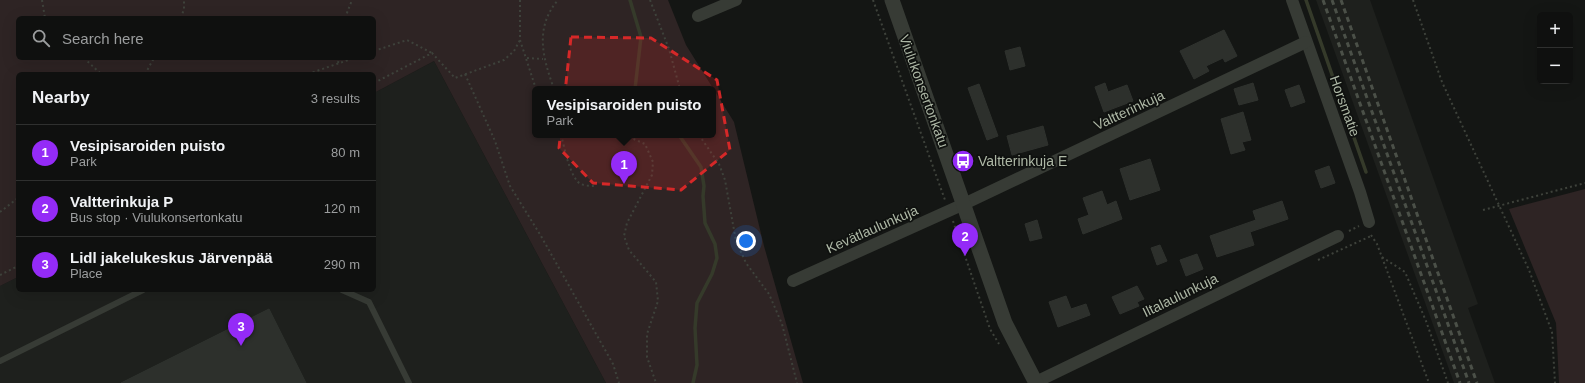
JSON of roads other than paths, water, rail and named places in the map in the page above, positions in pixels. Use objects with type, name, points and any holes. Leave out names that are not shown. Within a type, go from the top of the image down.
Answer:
[{"type":"street","points":[[698,16],[736,0]]},
{"type":"street","name":"Viulukonsertonkatu","points":[[892,0],[1005,323],[1035,383]]},
{"type":"street","name":"Horsmatie","points":[[1292,0],[1369,222]]},
{"type":"street","name":"Valtterinkuja","points":[[964,204],[1306,42]]},
{"type":"street","name":"Kevätlaulunkuja","points":[[793,281],[964,204]]},
{"type":"street","name":"Iltalaulunkuja","points":[[1035,383],[1338,236]]},
{"type":"lane","points":[[0,361],[139,292]]},
{"type":"lane","points":[[346,292],[369,302],[409,383]]},
{"type":"waterway","points":[[630,0],[641,37],[635,86]]},
{"type":"waterway","points":[[1306,0],[1366,172]]},
{"type":"waterway","points":[[681,138],[701,167],[704,186],[703,196],[705,223],[715,244],[717,258],[712,274],[697,303],[695,328],[697,365],[693,383]]},
{"type":"railway","points":[[1323,0],[1460,383]]},
{"type":"railway","points":[[1332,0],[1469,383]]},
{"type":"railway","points":[[1341,0],[1477,383]]},
{"type":"place","name":"Valtterinkuja E","points":[[963,161]]},
{"type":"place","name":"Vesipisaroiden puisto","points":[[624,184]]},
{"type":"place","name":"Valtterinkuja P","points":[[965,256]]},
{"type":"place","name":"Lidl jakelukeskus Järvenpää","points":[[241,346]]}]
